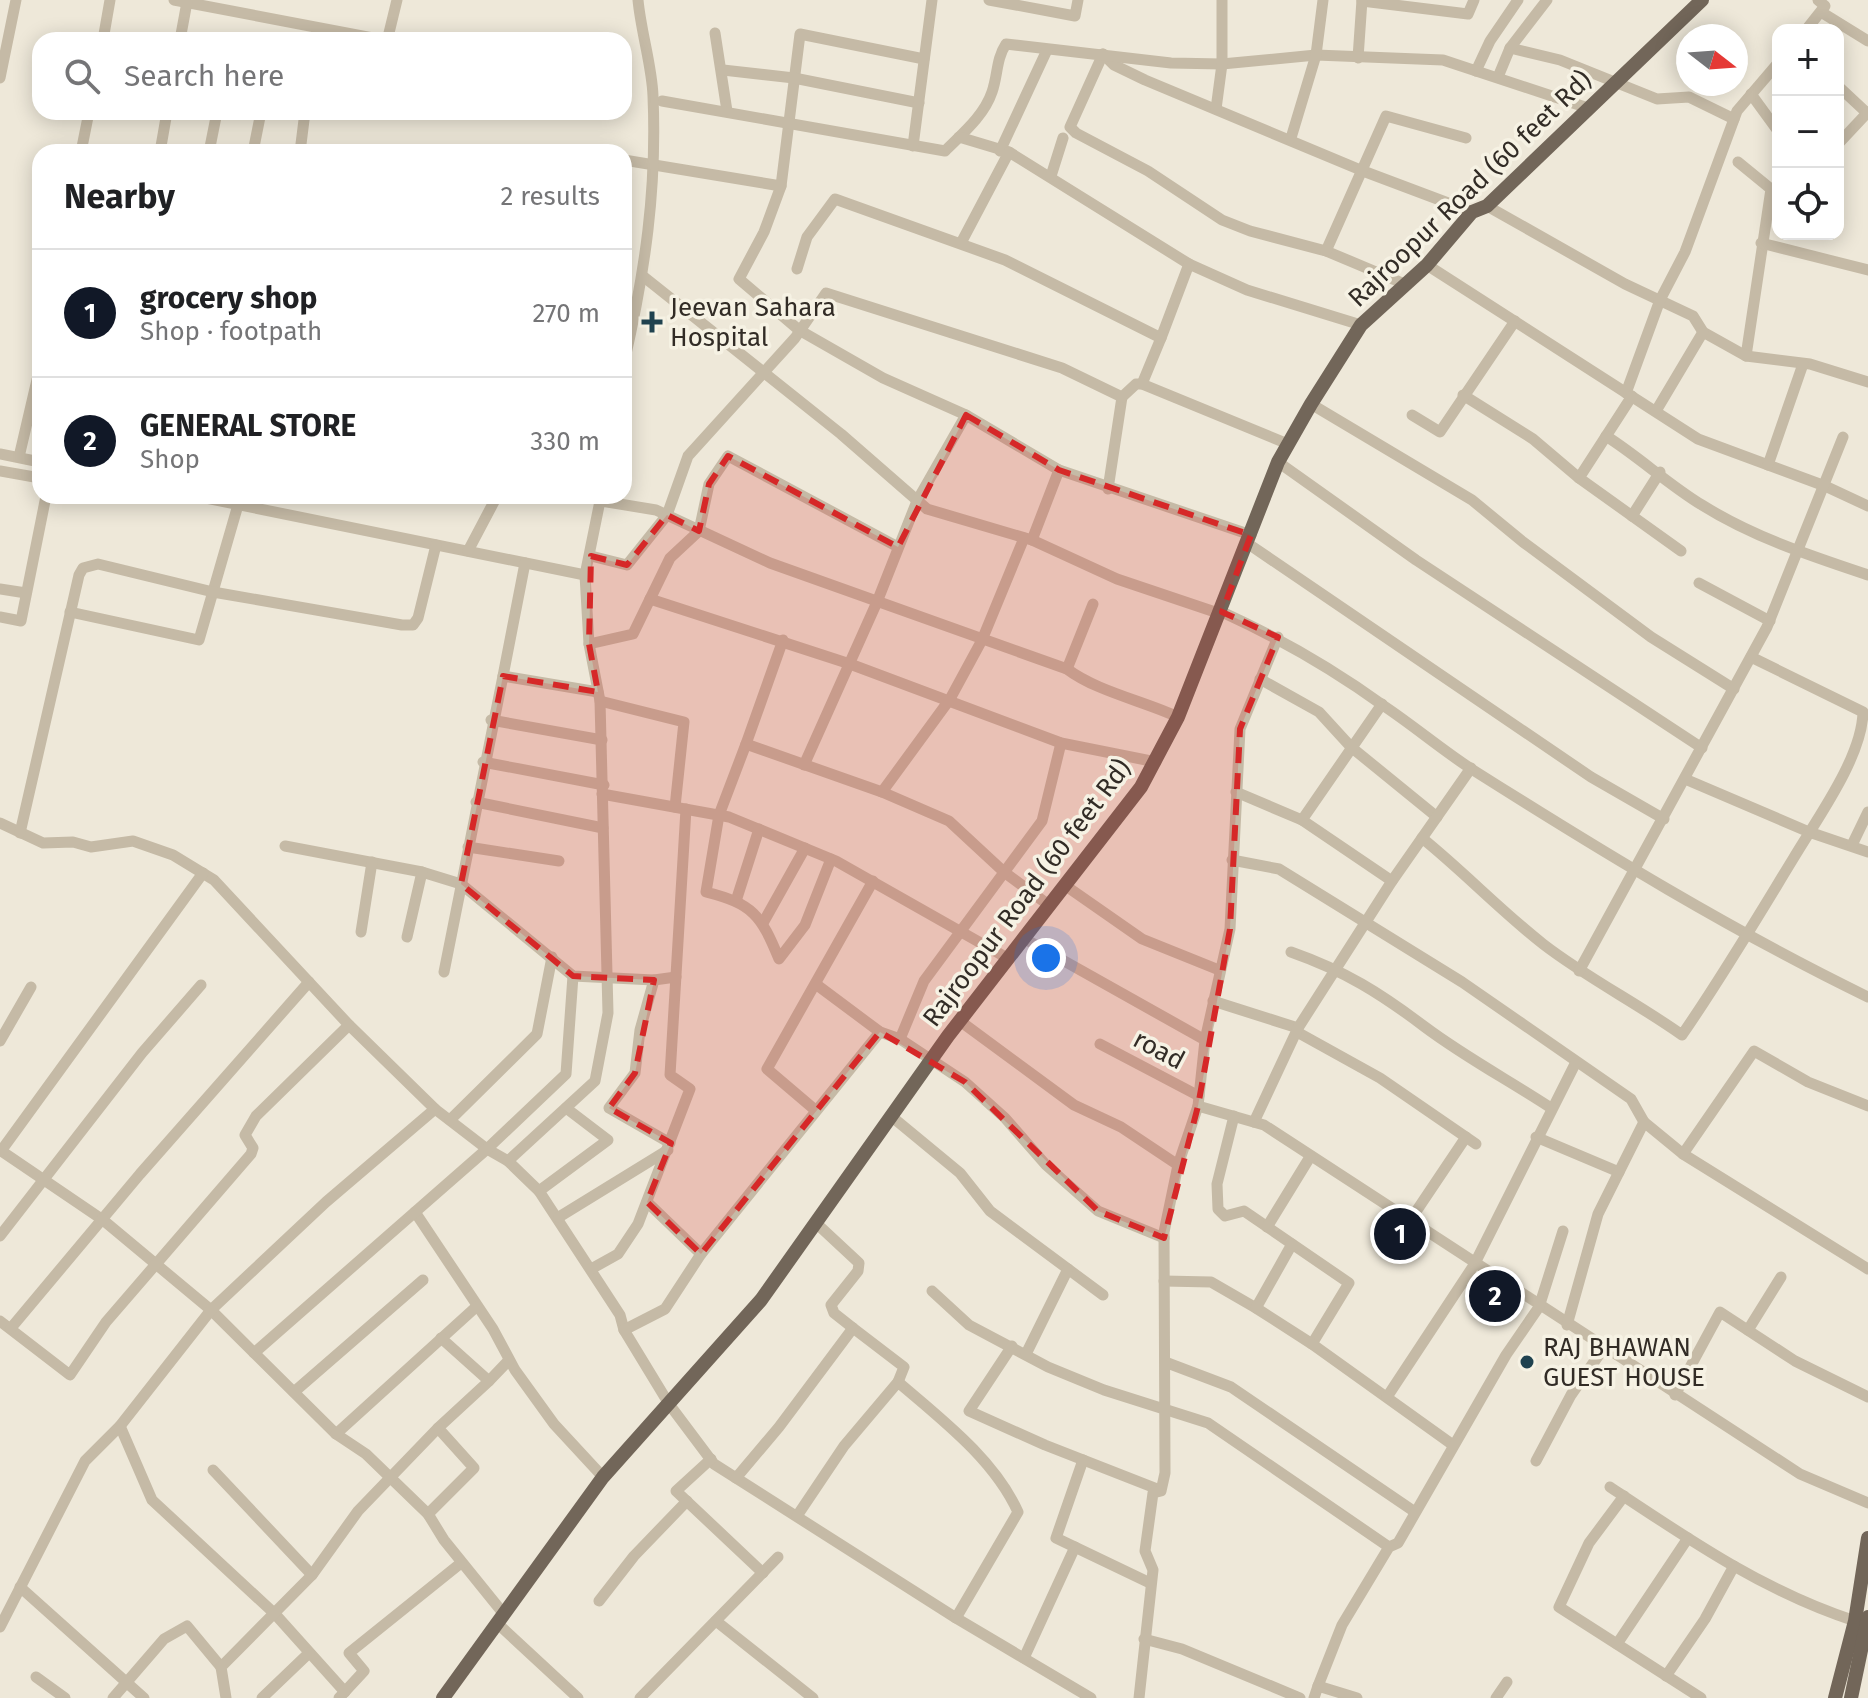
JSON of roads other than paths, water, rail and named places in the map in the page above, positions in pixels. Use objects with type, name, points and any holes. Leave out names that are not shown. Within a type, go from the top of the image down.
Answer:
[{"type":"main road","name":"Rajroopur Road (60 feet Rd)","points":[[443,1698],[603,1477],[761,1300],[931,1060],[1141,787],[1178,717],[1278,462],[1361,325],[1427,265],[1472,212],[1487,206],[1702,0]]},
{"type":"main road","points":[[1851,1698],[1863,1667],[1862,1619],[1868,1538]]},
{"type":"main road","points":[[1835,1698],[1862,1619]]},
{"type":"street","points":[[0,78],[16,0]]},
{"type":"street","points":[[104,32],[110,0]]},
{"type":"street","points":[[174,0],[345,32]]},
{"type":"street","points":[[389,32],[397,0]]},
{"type":"street","points":[[632,328],[644,277],[654,162],[653,93],[638,0]]},
{"type":"street","points":[[913,146],[932,0]]},
{"type":"street","points":[[989,0],[1075,16],[1078,0]]},
{"type":"street","points":[[1216,109],[1222,64],[1222,0]]},
{"type":"street","points":[[1291,138],[1316,55],[1323,0]]},
{"type":"street","points":[[1358,58],[1362,1],[1468,14],[1474,0]]},
{"type":"street","points":[[1476,71],[1490,41],[1518,0]]},
{"type":"street","points":[[1498,77],[1510,48],[1547,0]]},
{"type":"street","points":[[181,32],[187,2]]},
{"type":"street","points":[[1810,24],[1820,6],[1868,41]]},
{"type":"street","points":[[320,32],[321,27]]},
{"type":"street","points":[[715,33],[727,111]]},
{"type":"street","points":[[924,59],[800,34],[781,186],[764,232],[739,279],[799,330],[883,378],[966,415],[1059,470],[1249,539],[1591,777],[1664,819]]},
{"type":"street","points":[[662,101],[945,151],[982,112],[992,93],[998,56],[1006,44],[1171,63],[1222,64],[1316,55],[1443,60],[1588,108]]},
{"type":"street","points":[[1510,48],[1617,80],[1657,99],[1689,97],[1734,119]]},
{"type":"street","points":[[961,243],[1005,151],[1047,50]]},
{"type":"street","points":[[1103,54],[1125,71],[1291,138],[1363,171],[1472,212]]},
{"type":"street","points":[[1103,54],[1070,127],[1076,133],[1148,171],[1222,220],[1250,231],[1326,251],[1407,285]]},
{"type":"street","points":[[723,70],[794,78],[919,103]]},
{"type":"street","points":[[1579,478],[1629,394],[1660,300],[1685,252],[1734,119],[1772,70]]},
{"type":"street","points":[[1844,92],[1867,113],[1844,138]]},
{"type":"street","points":[[1751,94],[1772,123]]},
{"type":"street","points":[[1326,251],[1386,116],[1466,138]]},
{"type":"street","points":[[83,144],[87,120]]},
{"type":"street","points":[[161,144],[166,120]]},
{"type":"street","points":[[211,144],[215,120]]},
{"type":"street","points":[[255,144],[259,120]]},
{"type":"street","points":[[301,144],[304,120]]},
{"type":"street","points":[[959,137],[1005,151],[1051,176],[1189,264],[1247,290],[1361,325]]},
{"type":"street","points":[[1051,176],[1063,138]]},
{"type":"street","points":[[632,161],[781,186]]},
{"type":"street","points":[[1738,162],[1771,189],[1746,356]]},
{"type":"street","points":[[797,269],[807,237],[835,199],[961,243],[1057,284],[1161,338]]},
{"type":"street","points":[[1487,206],[1693,316],[1703,332],[1746,356],[1836,370],[1868,382]]},
{"type":"street","points":[[1761,243],[1868,270]]},
{"type":"street","points":[[1142,384],[1189,264]]},
{"type":"street","points":[[1427,265],[1698,439],[1825,486],[1868,506]]},
{"type":"street","points":[[644,277],[762,375],[841,434],[927,509],[1028,539],[1117,579],[1221,613],[1278,637],[1382,704],[1471,768],[1747,934],[1868,997]]},
{"type":"street","points":[[591,556],[627,565],[667,515],[688,456],[762,375],[826,293],[1062,368],[1122,397]]},
{"type":"street","points":[[1412,415],[1440,432],[1515,321]]},
{"type":"street","points":[[1656,411],[1703,332]]},
{"type":"street","points":[[1768,465],[1803,364]]},
{"type":"street","points":[[1108,489],[1122,397],[1136,384],[1288,444]]},
{"type":"street","points":[[1463,395],[1533,439],[1579,478],[1681,551]]},
{"type":"street","points":[[19,457],[32,401]]},
{"type":"street","points":[[1311,404],[1472,500],[1651,637],[1734,689]]},
{"type":"street","points":[[804,765],[877,602],[917,501],[966,415]]},
{"type":"street","points":[[1606,436],[1660,472],[1699,504],[1800,552],[1868,575]]},
{"type":"street","points":[[1579,971],[1770,621],[1800,552],[1843,437]]},
{"type":"street","points":[[0,454],[32,460]]},
{"type":"street","points":[[589,644],[633,634],[670,558],[699,531],[709,484],[728,456],[898,547]]},
{"type":"street","points":[[1278,462],[1416,560],[1702,748]]},
{"type":"street","points":[[882,792],[950,699],[982,640],[1059,470]]},
{"type":"street","points":[[0,471],[32,477]]},
{"type":"street","points":[[1632,516],[1660,472]]},
{"type":"street","points":[[0,617],[21,621],[44,504]]},
{"type":"street","points":[[233,504],[585,575]]},
{"type":"street","points":[[468,551],[493,504]]},
{"type":"street","points":[[508,1161],[595,1081],[608,1013],[602,740],[599,696],[589,644],[585,575],[600,504]]},
{"type":"street","points":[[624,504],[667,515],[770,563],[1067,669],[1081,680],[1178,717]]},
{"type":"street","points":[[70,612],[199,640],[238,505]]},
{"type":"street","points":[[20,833],[79,575],[90,564],[213,592],[413,625],[418,618],[436,545]]},
{"type":"street","points":[[444,972],[491,720],[503,676],[525,563]]},
{"type":"street","points":[[1699,583],[1770,621]]},
{"type":"street","points":[[0,589],[26,593]]},
{"type":"street","points":[[650,599],[783,640],[950,699],[1061,743],[1156,762]]},
{"type":"street","points":[[1067,669],[1093,604]]},
{"type":"street","points":[[1161,1491],[1167,1410],[1164,1238],[1178,1165],[1198,1101],[1205,1040],[1230,929],[1240,729],[1278,637]]},
{"type":"street","points":[[783,640],[719,815],[706,892],[753,909],[763,923],[779,959],[805,925],[831,859]]},
{"type":"street","points":[[1422,838],[1465,872],[1540,942],[1579,971],[1682,1035],[1809,832],[1855,745],[1863,712],[1751,657]]},
{"type":"street","points":[[503,676],[599,696],[684,722],[670,1075],[690,1089],[647,1202],[618,1254],[591,1269]]},
{"type":"street","points":[[1260,679],[1319,712],[1351,747],[1437,817]]},
{"type":"street","points":[[1302,820],[1382,704]]},
{"type":"street","points":[[491,720],[602,740]]},
{"type":"street","points":[[900,1039],[924,981],[1042,821],[1061,743]]},
{"type":"street","points":[[746,744],[882,792],[949,821],[1004,872],[1050,906]]},
{"type":"street","points":[[483,762],[719,815],[759,829],[831,859],[1009,959]]},
{"type":"street","points":[[1254,1122],[1297,1030],[1335,967],[1471,768]]},
{"type":"street","points":[[1685,779],[1809,832],[1868,852]]},
{"type":"street","points":[[1236,792],[1302,820],[1392,881]]},
{"type":"street","points":[[476,802],[603,828]]},
{"type":"street","points":[[1852,845],[1868,812]]},
{"type":"street","points":[[0,823],[43,843],[73,842],[91,847],[133,841],[173,855],[214,880],[349,1025],[435,1109],[487,1149],[508,1161],[539,1191],[559,1217],[620,1315],[624,1330],[669,1404],[711,1459],[956,1618],[1091,1698]]},
{"type":"street","points":[[736,901],[759,829]]},
{"type":"street","points":[[285,846],[422,872],[461,884],[573,976],[654,980],[676,977]]},
{"type":"street","points":[[468,847],[559,861]]},
{"type":"street","points":[[763,923],[805,848]]},
{"type":"street","points":[[1232,860],[1279,869],[1462,982],[1575,1064],[1631,1099],[1644,1122],[1683,1154],[1868,1269]]},
{"type":"street","points":[[361,932],[372,862]]},
{"type":"street","points":[[407,937],[422,872]]},
{"type":"street","points":[[203,873],[1,1150],[103,1220],[211,1310],[336,1434],[391,1477],[428,1514],[500,1618],[578,1698]]},
{"type":"street","points":[[814,1109],[767,1069],[873,881]]},
{"type":"street","points":[[1066,886],[1142,939],[1219,970]]},
{"type":"street","points":[[1025,939],[1205,1040]]},
{"type":"street","points":[[1291,952],[1335,967],[1398,1005],[1426,1028],[1551,1108]]},
{"type":"street","points":[[450,1120],[537,1034],[552,957]]},
{"type":"street","points":[[254,1353],[487,1149],[566,1074],[573,976]]},
{"type":"street","points":[[654,980],[640,1030],[635,1073],[609,1108],[669,1146]]},
{"type":"street","points":[[11,1328],[309,982]]},
{"type":"street","points":[[0,1236],[142,1053],[201,985]]},
{"type":"street","points":[[817,985],[880,1032],[900,1039],[965,1082],[1046,1165],[1098,1211],[1164,1238]]},
{"type":"street","points":[[0,1041],[31,987]]},
{"type":"street","points":[[1213,1001],[1297,1030],[1380,1078],[1476,1144]]},
{"type":"street","points":[[960,1021],[1074,1105],[1121,1127],[1178,1165]]},
{"type":"street","points":[[0,1321],[70,1375],[106,1322],[251,1154],[253,1148],[245,1135],[256,1116],[349,1025]]},
{"type":"street","points":[[624,1330],[665,1309],[701,1254],[814,1109],[880,1032]]},
{"type":"street","name":"road","points":[[1100,1044],[1198,1101],[1264,1125],[1603,1349],[1800,1474],[1868,1503]]},
{"type":"street","points":[[1683,1154],[1754,1051],[1808,1082],[1868,1106]]},
{"type":"street","points":[[1387,1397],[1474,1265],[1575,1064]]},
{"type":"street","points":[[539,1191],[608,1140],[566,1108]]},
{"type":"street","points":[[0,1627],[85,1461],[120,1426],[211,1310],[326,1202],[435,1109]]},
{"type":"street","points":[[891,1116],[960,1173],[990,1211],[1103,1295]]},
{"type":"street","points":[[1234,1116],[1215,1202],[1225,1216],[1244,1211],[1349,1283],[1312,1344]]},
{"type":"street","points":[[1567,1325],[1598,1214],[1644,1122]]},
{"type":"street","points":[[1409,1222],[1466,1137]]},
{"type":"street","points":[[1536,1137],[1619,1172]]},
{"type":"street","points":[[559,1217],[669,1146]]},
{"type":"street","points":[[1267,1227],[1310,1157]]},
{"type":"street","points":[[647,1202],[701,1254]]},
{"type":"street","points":[[415,1212],[509,1360],[554,1424],[603,1477]]},
{"type":"street","points":[[797,1516],[844,1446],[898,1382],[904,1367],[834,1313],[831,1305],[858,1271],[859,1263],[816,1223]]},
{"type":"street","points":[[1314,1698],[1342,1625],[1389,1547],[1398,1543],[1453,1445],[1539,1307],[1563,1231]]},
{"type":"street","points":[[1256,1308],[1292,1244]]},
{"type":"street","points":[[1026,1354],[1068,1269]]},
{"type":"street","points":[[1748,1330],[1781,1277]]},
{"type":"street","points":[[294,1392],[423,1280]]},
{"type":"street","points":[[1164,1281],[1211,1282],[1312,1344],[1453,1445]]},
{"type":"street","points":[[932,1291],[969,1325],[1026,1354],[1104,1390],[1208,1423],[1389,1547]]},
{"type":"street","points":[[336,1434],[476,1307]]},
{"type":"street","points":[[1675,1395],[1720,1312],[1795,1361],[1868,1397]]},
{"type":"street","points":[[736,1478],[779,1427],[853,1328]]},
{"type":"street","points":[[441,1338],[489,1381]]},
{"type":"street","points":[[1012,1346],[969,1411],[1161,1491]]},
{"type":"street","points":[[1536,1461],[1571,1395],[1603,1349]]},
{"type":"street","points":[[221,1667],[312,1575],[358,1511],[509,1360]]},
{"type":"street","points":[[1165,1362],[1231,1387],[1415,1512]]},
{"type":"street","points":[[898,1382],[958,1434],[1009,1493],[1018,1512],[956,1618]]},
{"type":"street","points":[[120,1426],[152,1500],[275,1614],[342,1695],[364,1671],[349,1653],[461,1563]]},
{"type":"street","points":[[428,1514],[474,1468],[438,1428]]},
{"type":"street","points":[[711,1459],[676,1491],[763,1573]]},
{"type":"street","points":[[1083,1460],[1056,1538],[1150,1583]]},
{"type":"street","points":[[213,1470],[312,1575]]},
{"type":"street","points":[[1610,1487],[1783,1594],[1862,1619]]},
{"type":"street","points":[[1139,1698],[1153,1570],[1145,1551],[1153,1493],[1161,1491]]},
{"type":"street","points":[[1624,1496],[1589,1543],[1559,1607],[1701,1698]]},
{"type":"street","points":[[599,1601],[634,1556],[687,1501]]},
{"type":"street","points":[[1617,1644],[1688,1538]]},
{"type":"street","points":[[1024,1658],[1075,1547]]},
{"type":"street","points":[[640,1698],[778,1557]]},
{"type":"street","points":[[1666,1676],[1705,1619],[1734,1566]]},
{"type":"street","points":[[20,1587],[144,1698]]},
{"type":"street","points":[[716,1621],[813,1698]]},
{"type":"street","points":[[113,1698],[164,1639],[187,1626],[221,1667],[226,1698]]},
{"type":"street","points":[[1144,1639],[1182,1649],[1300,1698]]},
{"type":"street","points":[[262,1698],[309,1653]]},
{"type":"street","points":[[36,1677],[65,1698]]},
{"type":"street","points":[[1496,1698],[1507,1682]]},
{"type":"street","points":[[1318,1686],[1357,1698]]},
{"type":"place","name":"Jeevan Sahara Hospital","points":[[652,322]]},
{"type":"place","name":"grocery shop","points":[[1400,1234]]},
{"type":"place","name":"GENERAL STORE","points":[[1495,1296]]},
{"type":"place","name":"RAJ BHAWAN GUEST HOUSE","points":[[1527,1362]]}]
